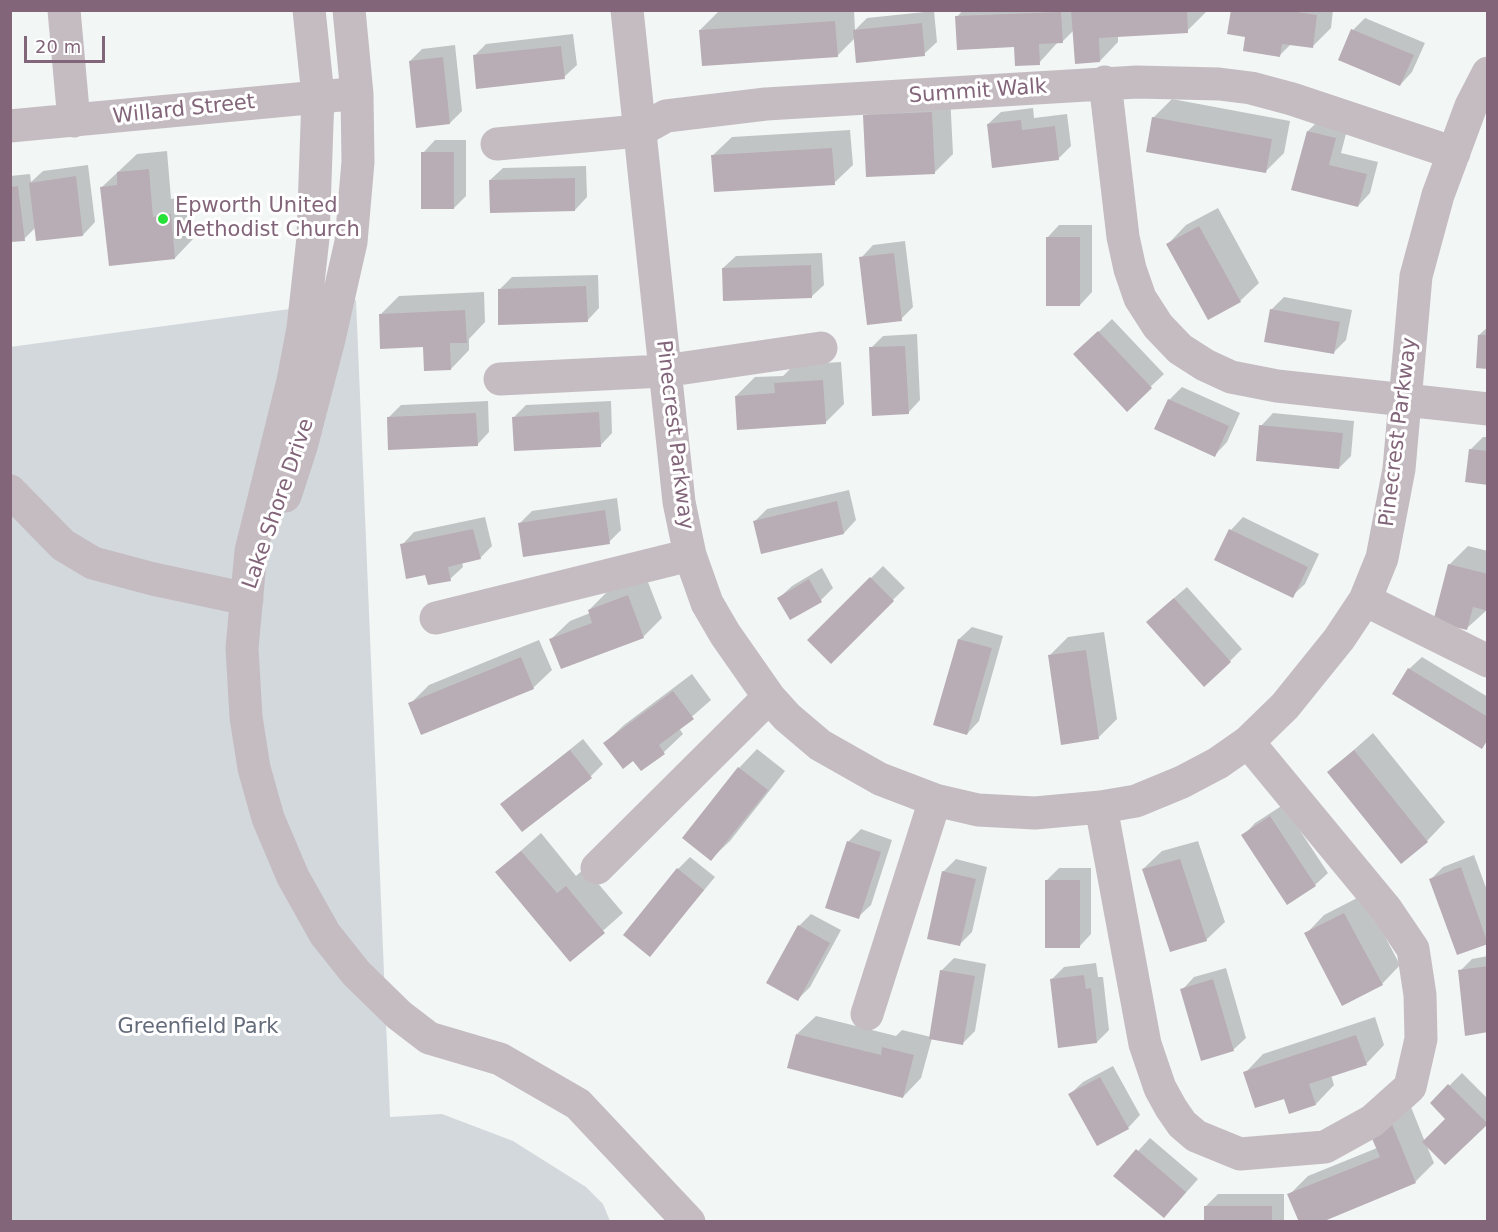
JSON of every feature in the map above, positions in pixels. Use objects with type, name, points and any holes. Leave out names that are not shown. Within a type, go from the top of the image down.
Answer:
[{"type":"street","points":[[64,10],[75,121]]},
{"type":"street","name":"Lake Shore Drive","points":[[247,599],[251,551],[294,381],[303,328],[313,238],[318,96],[309,10]]},
{"type":"street","name":"Lake Shore Drive","points":[[247,599],[301,447],[351,242],[358,162],[357,94],[349,10]]},
{"type":"street","name":"Pinecrest Parkway","points":[[627,10],[679,501],[690,555],[707,603],[725,634],[769,697],[787,717],[820,745],[880,779],[935,800],[978,810],[1035,813],[1101,807],[1136,801],[1182,783],[1218,763],[1248,742],[1313,674],[1365,600],[1382,558],[1392,510],[1405,401],[1416,276],[1438,195],[1488,73]]},
{"type":"street","points":[[1106,82],[1125,248],[1140,298],[1158,326],[1180,349],[1205,365],[1231,377],[1278,386],[1488,409]]},
{"type":"street","name":"Summit Walk","points":[[497,144],[639,131],[666,116],[765,104],[958,94],[1106,82],[1219,84],[1251,88],[1292,99],[1454,153]]},
{"type":"street","name":"Willard Street","points":[[10,126],[357,94]]},
{"type":"street","points":[[500,379],[664,371],[821,348]]},
{"type":"street","points":[[10,491],[63,545],[93,562],[153,579],[247,599],[242,648],[246,717],[254,768],[268,818],[293,877],[325,934],[356,973],[399,1015],[429,1038],[500,1059],[578,1104],[688,1221]]},
{"type":"street","points":[[436,618],[690,555]]},
{"type":"street","points":[[1365,600],[1488,661]]},
{"type":"street","points":[[597,868],[769,697]]},
{"type":"street","points":[[1101,807],[1145,1044],[1160,1088],[1171,1108],[1182,1124],[1196,1136],[1240,1154],[1325,1147],[1372,1121],[1410,1087],[1421,1040],[1420,995],[1413,950],[1386,909],[1248,742]]},
{"type":"street","points":[[867,1014],[935,800]]},
{"type":"green space","name":"Greenfield Park","points":[[356,300],[390,1117],[442,1114],[513,1141],[586,1187],[603,1204],[610,1221],[11,1221],[10,347]]},
{"type":"building","points":[[1071,10],[1187,10],[1188,33],[1099,38],[1100,62],[1075,64]]},
{"type":"building","points":[[1231,10],[1284,10],[1317,15],[1313,48],[1282,44],[1280,57],[1243,51],[1245,37],[1227,34]]},
{"type":"building","points":[[1061,12],[1063,43],[1039,44],[1040,65],[1015,66],[1014,47],[957,50],[955,16]]},
{"type":"building","points":[[835,21],[838,57],[702,66],[699,30]]},
{"type":"building","points":[[922,23],[925,56],[856,63],[853,30]]},
{"type":"building","points":[[1351,29],[1414,55],[1400,86],[1338,60]]},
{"type":"building","points":[[561,46],[565,79],[476,89],[473,55]]},
{"type":"building","points":[[443,57],[450,124],[416,128],[409,61]]},
{"type":"building","points":[[932,112],[935,174],[866,177],[863,115]]},
{"type":"building","points":[[1152,117],[1272,139],[1266,173],[1146,152]]},
{"type":"building","points":[[1021,120],[1022,130],[1055,126],[1059,160],[992,168],[987,124]]},
{"type":"building","points":[[1307,131],[1336,138],[1329,165],[1367,174],[1358,207],[1291,190]]},
{"type":"building","points":[[832,148],[835,185],[714,192],[711,155]]},
{"type":"building","points":[[421,152],[454,152],[454,209],[421,209]]},
{"type":"building","points":[[149,169],[153,217],[171,214],[175,259],[109,266],[100,187],[117,185],[117,172]]},
{"type":"building","points":[[76,176],[83,236],[36,241],[29,183]]},
{"type":"building","points":[[575,178],[575,211],[490,213],[489,180]]},
{"type":"building","points":[[18,186],[25,241],[10,242],[10,187]]},
{"type":"building","points":[[1199,226],[1241,302],[1208,320],[1166,244]]},
{"type":"building","points":[[1046,237],[1080,237],[1080,306],[1046,306]]},
{"type":"building","points":[[894,253],[902,321],[867,325],[859,257]]},
{"type":"building","points":[[811,265],[812,298],[723,301],[722,268]]},
{"type":"building","points":[[586,286],[588,322],[498,325],[498,289]]},
{"type":"building","points":[[1270,309],[1340,322],[1334,354],[1264,342]]},
{"type":"building","points":[[465,310],[467,343],[450,343],[451,370],[424,371],[423,347],[380,349],[379,314]]},
{"type":"building","points":[[1098,331],[1152,388],[1127,412],[1073,354]]},
{"type":"building","points":[[1478,335],[1488,335],[1488,369],[1476,368]]},
{"type":"building","points":[[905,346],[909,414],[872,416],[869,347]]},
{"type":"building","points":[[823,380],[826,424],[737,430],[735,396],[775,393],[774,383]]},
{"type":"building","points":[[1168,399],[1229,426],[1215,457],[1154,429]]},
{"type":"building","points":[[599,412],[601,447],[514,451],[512,417]]},
{"type":"building","points":[[476,413],[478,446],[388,450],[387,417]]},
{"type":"building","points":[[1259,425],[1343,433],[1339,469],[1256,461]]},
{"type":"building","points":[[1469,449],[1488,451],[1488,485],[1465,482]]},
{"type":"building","points":[[837,501],[844,534],[761,554],[753,521]]},
{"type":"building","points":[[605,510],[610,544],[523,557],[518,523]]},
{"type":"building","points":[[473,529],[481,559],[448,567],[451,581],[428,585],[425,575],[406,579],[400,544]]},
{"type":"building","points":[[1229,529],[1308,567],[1293,598],[1214,560]]},
{"type":"building","points":[[1448,564],[1488,574],[1488,611],[1473,607],[1467,630],[1433,622]]},
{"type":"building","points":[[870,577],[894,601],[831,664],[807,640]]},
{"type":"building","points":[[809,579],[822,602],[790,620],[777,598]]},
{"type":"building","points":[[628,595],[644,638],[561,669],[549,639],[592,623],[588,610]]},
{"type":"building","points":[[1174,598],[1231,662],[1204,687],[1146,622]]},
{"type":"building","points":[[958,639],[992,648],[967,735],[933,725]]},
{"type":"building","points":[[1086,650],[1099,739],[1061,745],[1048,655]]},
{"type":"building","points":[[521,657],[534,689],[421,735],[408,703]]},
{"type":"building","points":[[1408,668],[1488,717],[1488,739],[1482,749],[1392,694]]},
{"type":"building","points":[[673,691],[694,719],[659,745],[665,754],[641,771],[633,761],[623,769],[603,743]]},
{"type":"building","points":[[570,750],[592,778],[522,832],[500,804]]},
{"type":"building","points":[[1354,750],[1428,842],[1401,864],[1327,772]]},
{"type":"building","points":[[738,767],[768,790],[711,861],[682,838]]},
{"type":"building","points":[[1270,816],[1316,886],[1287,905],[1241,835]]},
{"type":"building","points":[[847,841],[881,852],[859,919],[825,908]]},
{"type":"building","points":[[521,851],[557,893],[566,886],[605,933],[570,962],[495,872]]},
{"type":"building","points":[[1180,859],[1207,941],[1170,952],[1142,869]]},
{"type":"building","points":[[1461,867],[1488,944],[1457,955],[1429,879]]},
{"type":"building","points":[[677,868],[704,890],[650,957],[623,935]]},
{"type":"building","points":[[942,871],[976,879],[960,946],[927,939]]},
{"type":"building","points":[[1045,880],[1080,880],[1080,948],[1045,948]]},
{"type":"building","points":[[1344,913],[1383,985],[1342,1006],[1304,933]]},
{"type":"building","points":[[798,925],[830,943],[798,1001],[766,983]]},
{"type":"building","points":[[1488,966],[1488,1032],[1465,1036],[1458,970]]},
{"type":"building","points":[[940,970],[975,976],[963,1045],[929,1039]]},
{"type":"building","points":[[1084,975],[1086,989],[1091,988],[1097,1043],[1058,1048],[1050,979]]},
{"type":"building","points":[[1213,979],[1234,1051],[1201,1061],[1180,989]]},
{"type":"building","points":[[796,1034],[881,1055],[882,1047],[914,1055],[903,1098],[787,1068]]},
{"type":"building","points":[[1356,1035],[1367,1065],[1309,1084],[1316,1105],[1289,1114],[1284,1099],[1255,1108],[1243,1072]]},
{"type":"building","points":[[1100,1077],[1129,1129],[1097,1146],[1068,1094]]},
{"type":"building","points":[[1448,1084],[1488,1124],[1445,1165],[1422,1142],[1445,1119],[1430,1103]]},
{"type":"building","points":[[1392,1124],[1416,1183],[1322,1222],[1299,1222],[1287,1194],[1380,1157],[1370,1134]]},
{"type":"building","points":[[1136,1149],[1186,1192],[1164,1218],[1113,1176]]},
{"type":"building","points":[[1204,1206],[1272,1206],[1272,1222],[1204,1222]]},
{"type":"place","name":"Epworth United Methodist Church","points":[[163,219]]}]
